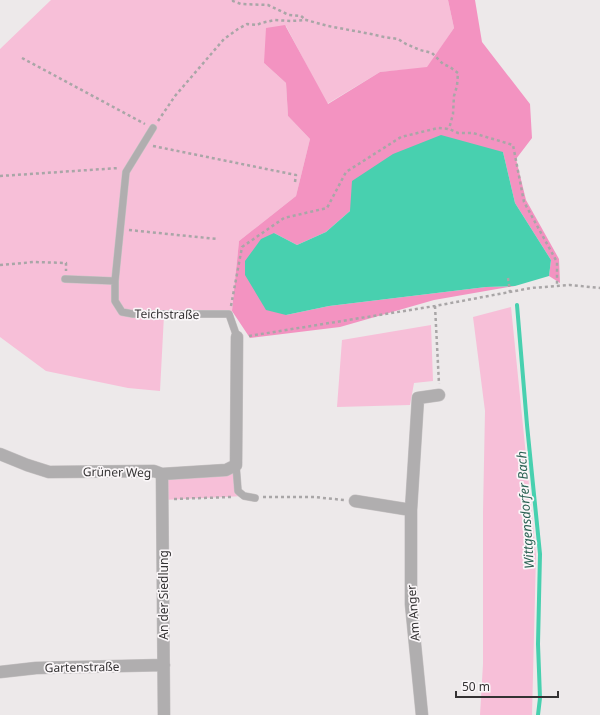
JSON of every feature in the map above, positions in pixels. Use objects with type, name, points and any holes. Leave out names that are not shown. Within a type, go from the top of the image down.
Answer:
[{"type":"street","points":[[236,465],[237,338]]},
{"type":"street","name":"Am Anger","points":[[422,715],[411,604],[411,510],[418,398],[439,395]]},
{"type":"street","name":"Grüner Weg","points":[[0,454],[49,472],[154,471],[162,474],[226,470],[236,465]]},
{"type":"street","name":"An der Siedlung","points":[[162,474],[164,715]]},
{"type":"street","points":[[355,501],[411,510]]},
{"type":"street","name":"Gartenstraße","points":[[0,672],[36,668],[164,665]]},
{"type":"lane","name":"Teichstraße","points":[[153,128],[126,172],[115,282],[115,300],[122,312],[133,314],[230,314]]},
{"type":"lane","points":[[65,279],[115,282]]},
{"type":"lane","points":[[230,314],[237,338]]},
{"type":"lane","points":[[236,465],[238,491],[244,496],[255,498]]},
{"type":"path","points":[[233,0],[241,4],[268,4],[289,15],[300,16],[306,20],[328,26],[398,39],[420,50],[432,53],[442,64],[450,67],[458,73],[453,114],[449,129]]},
{"type":"path","points":[[22,58],[153,128],[175,96],[224,40],[238,29],[246,24],[256,25],[275,20],[306,20]]},
{"type":"path","points":[[230,314],[242,247],[284,218],[327,208],[346,172],[401,137],[438,128],[449,129],[458,133],[473,133],[513,145],[524,202],[558,262],[557,286]]},
{"type":"path","points":[[143,143],[296,175],[295,182]]},
{"type":"path","points":[[0,176],[129,167]]},
{"type":"path","points":[[120,230],[218,239]]},
{"type":"path","points":[[0,264],[34,262],[66,263],[65,279]]},
{"type":"path","points":[[508,278],[510,292]]},
{"type":"path","points":[[237,338],[435,306],[531,288],[570,284],[600,288]]},
{"type":"path","points":[[435,306],[439,395]]},
{"type":"path","points":[[163,500],[244,496]]},
{"type":"path","points":[[255,498],[314,497],[355,501]]},
{"type":"shaded area","points":[[51,0],[448,0],[454,28],[427,68],[380,72],[327,104],[286,26],[264,63],[286,83],[288,116],[310,139],[296,196],[239,241],[232,311],[164,315],[160,391],[128,388],[46,371],[0,337],[0,49]]},
{"type":"shaded area","points":[[448,0],[475,0],[482,42],[530,104],[532,138],[516,159],[526,200],[559,259],[560,283],[549,276],[551,260],[515,203],[503,152],[350,211],[326,232],[297,245],[274,233],[286,315],[329,306],[486,287],[515,286],[434,300],[340,327],[250,338],[232,311],[239,241],[296,196],[310,139],[288,116],[286,83],[264,63],[266,28],[285,25],[328,104],[380,72],[427,67],[454,28]]},
{"type":"shaded area","points":[[441,135],[503,152],[515,203],[551,260],[549,276],[515,286],[486,287],[329,306],[286,315],[266,310],[245,275],[245,261],[261,239],[274,233],[297,245],[326,232],[350,211],[352,181],[393,154]]},
{"type":"shaded area","points":[[511,307],[536,555],[532,715],[480,715],[483,664],[483,512],[485,411],[473,317]]},
{"type":"shaded area","points":[[431,325],[433,381],[414,383],[410,405],[337,407],[342,340]]},
{"type":"shaded area","points":[[236,465],[238,491],[244,496],[163,500],[162,474]]},
{"type":"waterway","name":"Wittgensdorfer Bach","points":[[517,305],[540,554],[538,644],[540,698],[538,715]]}]
